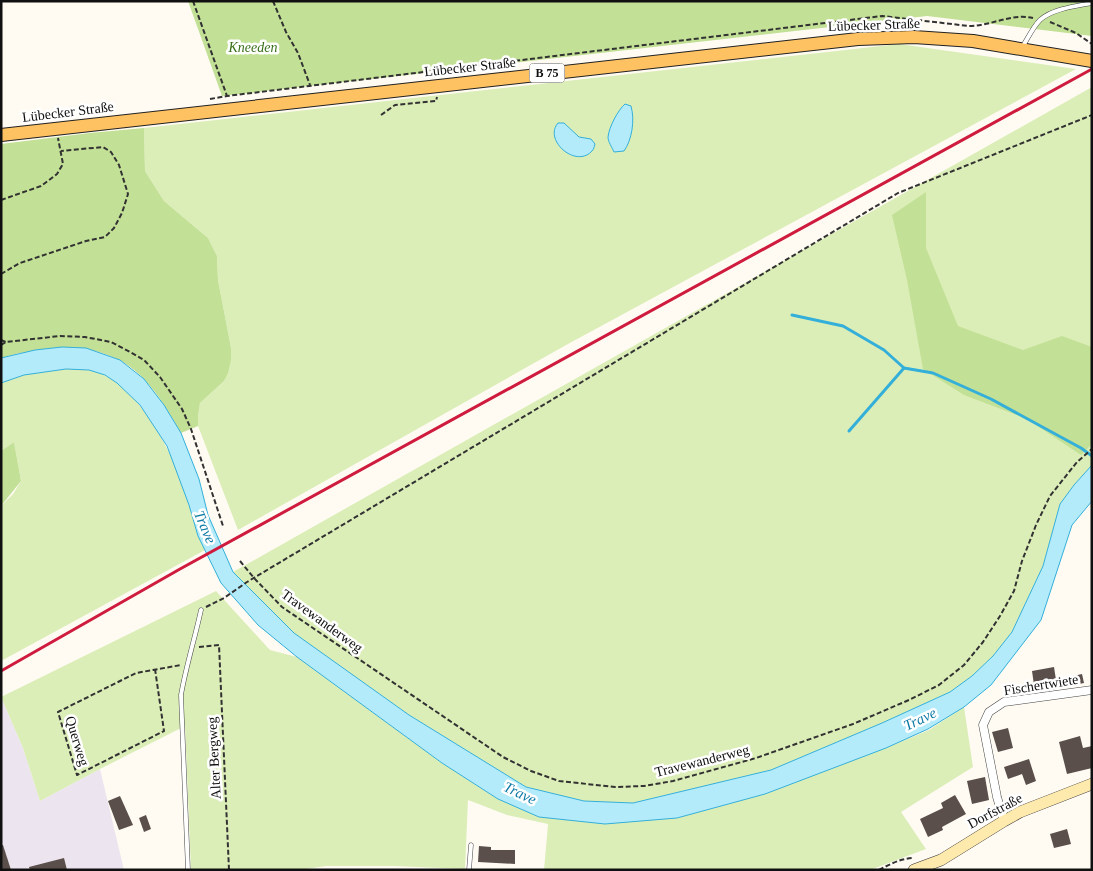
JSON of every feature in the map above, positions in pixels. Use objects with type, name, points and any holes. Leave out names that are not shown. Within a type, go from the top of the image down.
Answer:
[{"type":"main road","name":"Lübecker Straße","points":[[1,135],[858,39],[914,37],[973,41],[1092,61]]},
{"type":"main road","name":"Dorfstraße","points":[[914,870],[940,860],[1020,812],[1092,784]]},
{"type":"street","name":"Fischertwiete","points":[[1004,820],[997,798],[984,725],[989,712],[1004,702],[1092,690]]},
{"type":"lane","points":[[1022,48],[1040,20],[1059,10],[1092,3]]},
{"type":"lane","points":[[188,870],[181,695],[201,610]]},
{"type":"lane","points":[[470,870],[471,844]]},
{"type":"path","points":[[193,1],[227,96],[234,108]]},
{"type":"path","points":[[273,1],[286,32],[298,53],[310,86]]},
{"type":"path","points":[[227,96],[882,16],[980,26],[1025,16],[1059,25],[1076,33],[1092,44]]},
{"type":"path","points":[[381,115],[394,105],[436,102],[441,85]]},
{"type":"path","points":[[201,610],[224,598],[247,582],[898,193],[1092,115]]},
{"type":"path","points":[[1,200],[41,186],[57,174],[63,164],[56,128]]},
{"type":"path","points":[[1,274],[20,262],[86,241],[105,237],[114,228],[122,213],[128,194],[119,164],[111,152],[103,147],[61,151]]},
{"type":"path","points":[[1,345],[6,342],[60,336],[86,337],[111,342],[144,360],[160,377],[182,410],[191,428],[223,526]]},
{"type":"path","points":[[1,340],[6,342]]},
{"type":"path","name":"Travewanderweg","points":[[240,561],[282,606],[326,638],[503,757],[559,781],[615,788],[644,786],[673,781],[756,758],[853,724],[939,685],[964,664],[983,642],[1000,616],[1014,591],[1022,561],[1050,496],[1077,462],[1092,449]]},
{"type":"path","name":"Alter Bergweg","points":[[192,648],[219,645],[230,870]]},
{"type":"path","points":[[155,669],[189,663]]},
{"type":"path","name":"Querweg","points":[[155,669],[164,731],[77,775],[58,712],[136,673],[155,669]]},
{"type":"path","points":[[879,870],[894,862],[909,858]]},
{"type":"path","points":[[335,870],[399,870]]},
{"type":"shaded area","points":[[1,697],[23,748],[40,801],[100,769],[124,870],[1,870]]},
{"type":"green space","name":"Kneeden","points":[[188,1],[1092,1],[1092,36],[927,16],[222,96]]},
{"type":"green space","points":[[899,44],[1076,69],[568,344],[238,530],[198,426],[200,403],[224,381],[231,348],[218,280],[217,256],[208,238],[164,201],[145,171],[144,128]]},
{"type":"green space","points":[[1092,87],[1092,465],[1060,504],[1043,566],[1012,632],[993,656],[972,676],[950,692],[771,770],[633,803],[584,801],[526,787],[409,715],[294,633],[233,572]]},
{"type":"green space","points":[[144,128],[145,171],[164,201],[208,238],[217,256],[218,280],[231,348],[231,360],[224,381],[200,403],[198,426],[181,433],[159,398],[144,379],[129,366],[113,357],[77,348],[58,348],[20,353],[1,358],[1,144]]},
{"type":"green space","points":[[926,192],[926,248],[958,326],[1023,350],[1062,336],[1092,347],[1092,444],[1081,455],[1027,419],[964,395],[923,369],[907,280],[892,215]]},
{"type":"green space","points":[[66,369],[89,370],[110,378],[128,393],[149,418],[158,431],[173,461],[205,550],[1,661],[1,506],[13,494],[21,481],[14,442],[1,451],[1,383],[24,375]]},
{"type":"green space","points":[[14,442],[21,481],[1,506],[1,451]]},
{"type":"green space","points":[[216,591],[270,650],[297,657],[442,763],[498,799],[677,818],[765,794],[886,748],[929,730],[964,707],[973,767],[901,812],[926,849],[870,870],[544,870],[548,824],[507,815],[468,800],[465,869],[326,866],[299,870],[191,870],[185,726],[40,801],[23,748],[1,697]]},
{"type":"water","points":[[625,104],[631,106],[633,123],[631,136],[624,151],[614,152],[608,137],[617,114]]},
{"type":"water","points":[[558,123],[564,123],[579,137],[591,139],[595,144],[593,150],[585,156],[578,157],[570,155],[563,150],[555,137],[554,130]]},
{"type":"water","name":"Trave","points":[[62,347],[86,348],[120,360],[144,379],[164,405],[181,433],[199,479],[208,515],[233,572],[294,633],[409,715],[526,787],[584,801],[633,803],[771,770],[950,692],[972,676],[993,656],[1012,632],[1043,566],[1060,504],[1092,465],[1092,501],[1072,525],[1041,620],[991,685],[964,707],[928,729],[886,748],[765,794],[677,818],[605,824],[539,817],[498,799],[442,763],[297,657],[258,625],[221,583],[198,536],[189,505],[167,446],[140,405],[117,383],[105,375],[89,370],[66,369],[24,375],[1,383],[1,358],[35,350]]},
{"type":"building","points":[[1054,667],[1056,680],[1082,674],[1084,683],[1046,691],[1045,683],[1034,685],[1032,671]]},
{"type":"building","points":[[1008,728],[1013,748],[998,752],[992,732]]},
{"type":"building","points":[[1080,736],[1083,748],[1092,746],[1092,768],[1067,774],[1059,742]]},
{"type":"building","points":[[1029,759],[1036,781],[1026,785],[1022,774],[1008,779],[1004,767]]},
{"type":"building","points":[[985,777],[989,800],[972,804],[967,781]]},
{"type":"building","points":[[955,795],[966,814],[942,827],[943,830],[928,837],[920,819],[943,808],[941,803]]},
{"type":"building","points":[[120,796],[133,825],[119,830],[108,801]]},
{"type":"building","points":[[146,815],[151,829],[144,832],[139,818]]},
{"type":"building","points":[[1067,829],[1071,844],[1054,848],[1050,834]]},
{"type":"building","points":[[1,845],[3,845],[11,870],[1,870]]},
{"type":"building","points":[[479,846],[491,847],[491,850],[515,850],[515,864],[478,862]]},
{"type":"building","points":[[64,858],[67,870],[30,870],[29,867]]},
{"type":"waterway","points":[[792,315],[843,326],[884,350],[904,368],[933,373],[991,399],[1081,448],[1092,456]]},
{"type":"waterway","points":[[849,431],[904,368]]},
{"type":"railway","points":[[1,671],[180,569],[1092,69]]}]
